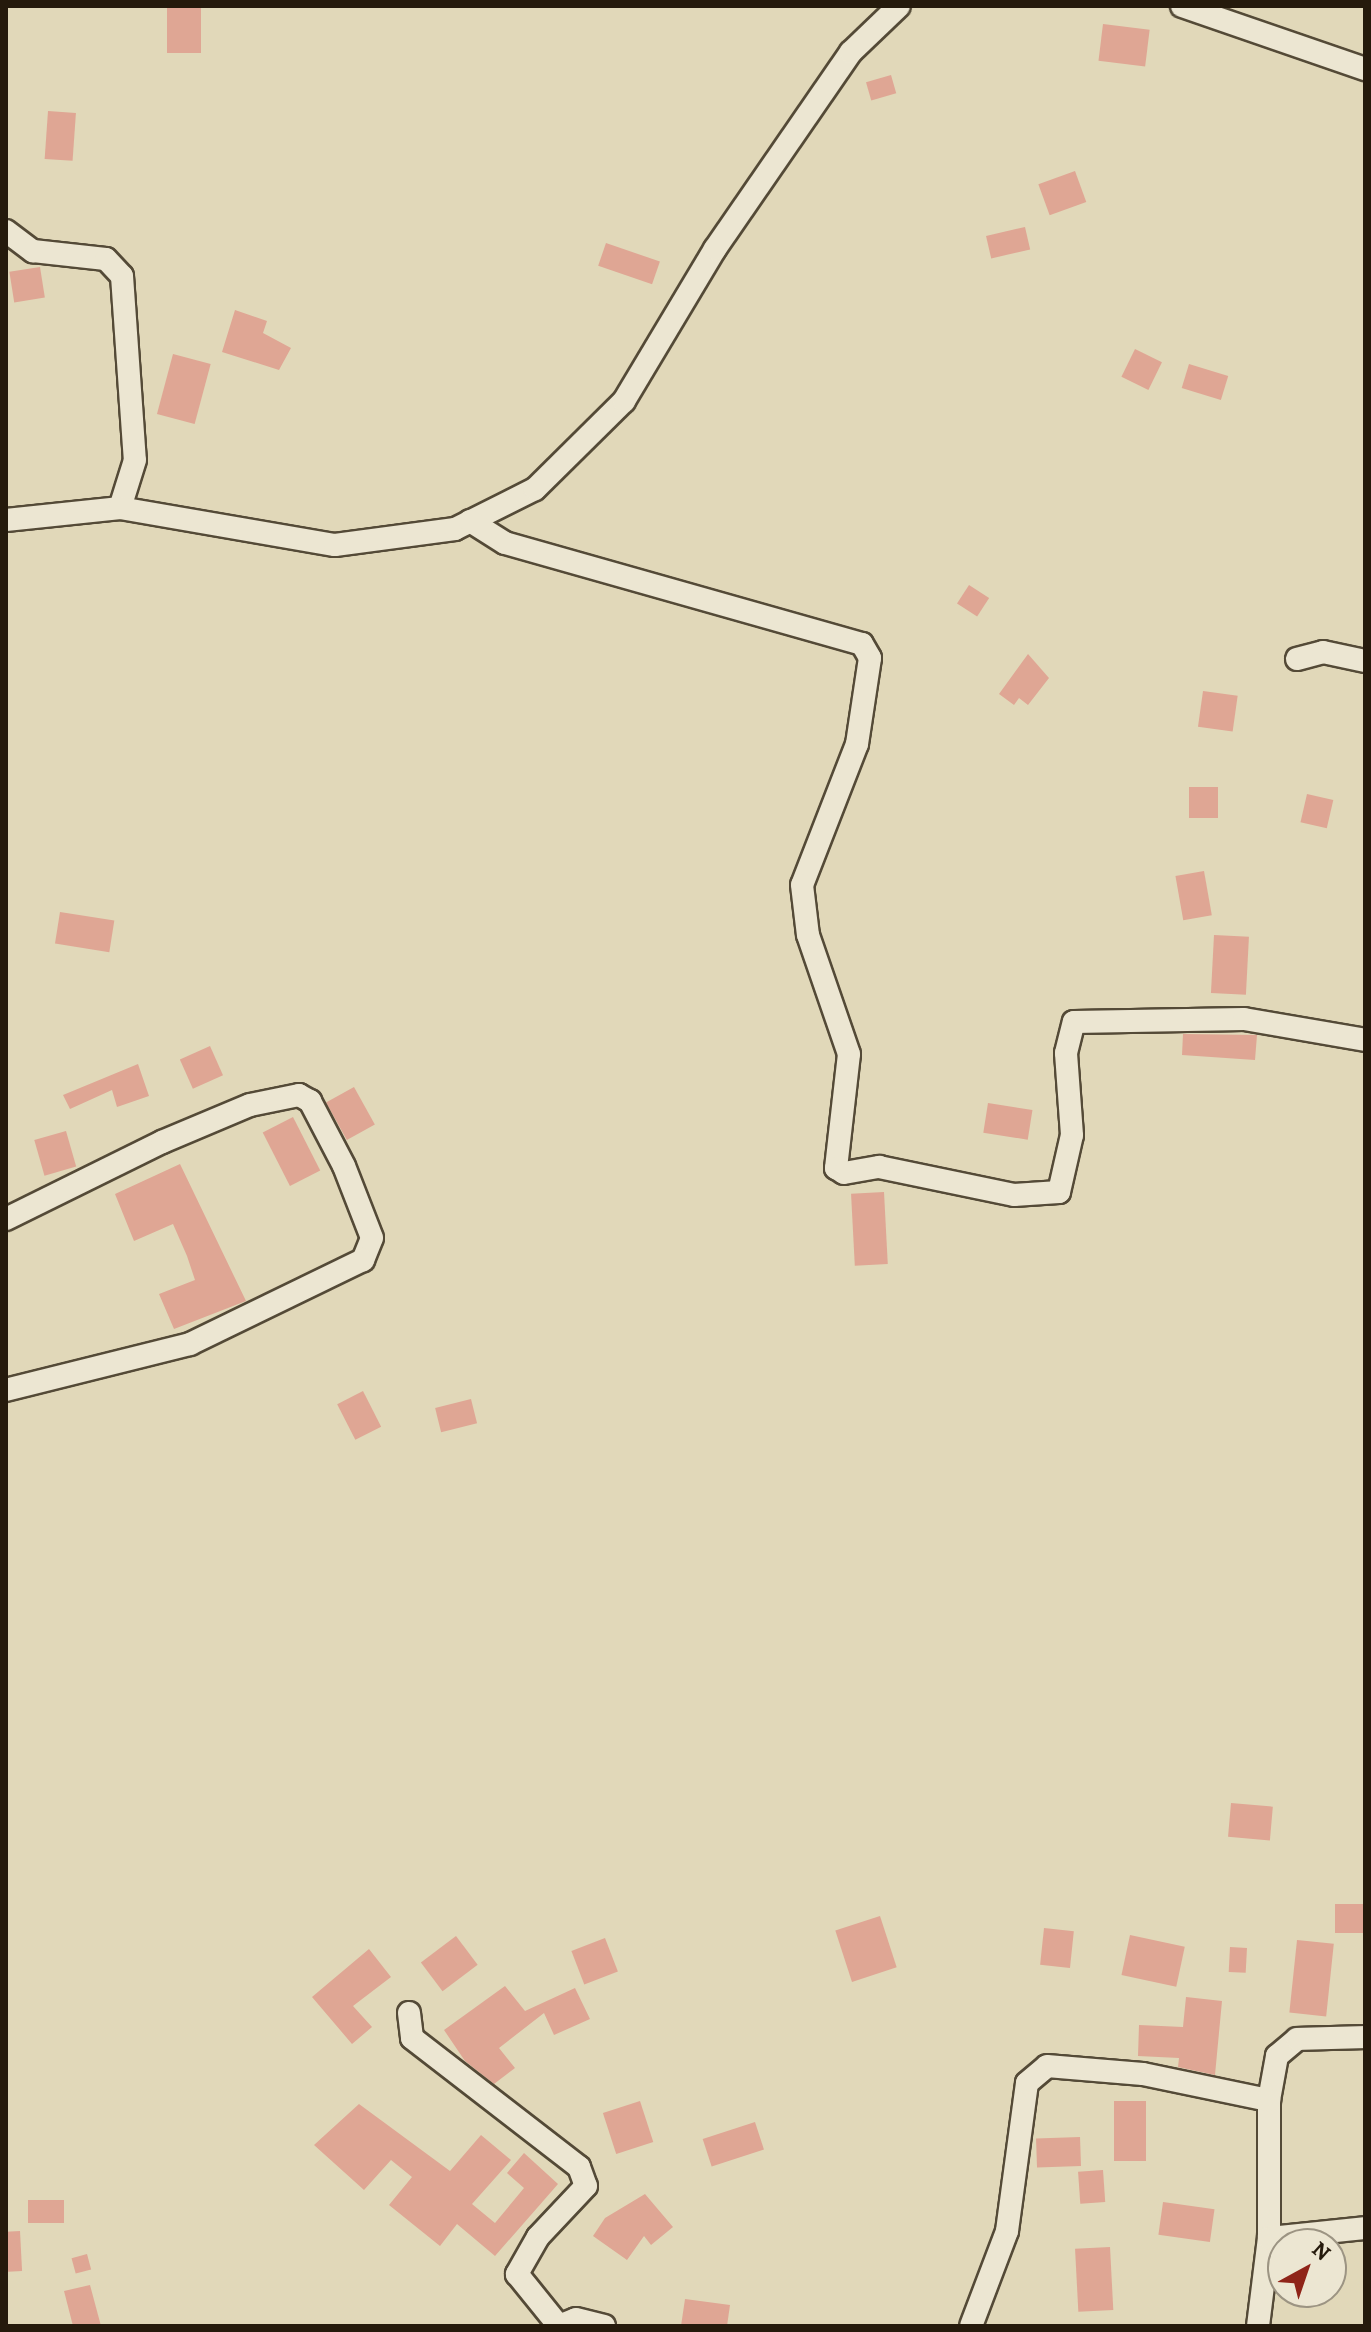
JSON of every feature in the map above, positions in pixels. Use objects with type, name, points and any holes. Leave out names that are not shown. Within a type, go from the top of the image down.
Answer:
[{"type":"street","points":[[6,520],[120,508],[335,545],[409,538],[470,521],[535,489],[624,401],[715,249],[841,65],[871,25],[899,6]]},
{"type":"street","points":[[1182,6],[1365,69]]},
{"type":"street","points":[[6,231],[33,251],[106,259],[122,276],[135,460],[120,508]]},
{"type":"street","points":[[470,521],[505,543],[862,644],[870,658],[857,744],[802,885],[808,935],[849,1054],[836,1168],[844,1173],[879,1167],[1014,1195],[1059,1192],[1072,1135],[1066,1053],[1074,1022],[1244,1019],[1365,1040]]},
{"type":"street","points":[[1297,659],[1323,652],[1365,661]]},
{"type":"street","points":[[6,1219],[177,1135],[250,1105],[299,1095],[310,1101],[344,1166],[372,1238],[363,1260],[190,1344],[6,1390]]},
{"type":"street","points":[[409,2013],[412,2038],[579,2167],[586,2186],[538,2237],[517,2274],[559,2326],[576,2319],[604,2326]]},
{"type":"street","points":[[1269,2228],[1269,2100],[1286,2045],[1310,2036],[1365,2037]]},
{"type":"street","points":[[971,2326],[1007,2231],[1027,2083],[1047,2066],[1143,2074],[1269,2100]]},
{"type":"street","points":[[1258,2326],[1267,2254]]},
{"type":"building","points":[[167,6],[201,6],[201,53],[167,53]]},
{"type":"building","points":[[1103,24],[1150,30],[1145,66],[1098,61]]},
{"type":"building","points":[[891,75],[896,93],[871,100],[866,82]]},
{"type":"building","points":[[48,111],[76,113],[73,161],[45,159]]},
{"type":"building","points":[[1075,171],[1086,202],[1050,215],[1038,184]]},
{"type":"building","points":[[1025,227],[1030,249],[991,258],[986,236]]},
{"type":"building","points":[[606,243],[660,262],[652,284],[598,266]]},
{"type":"building","points":[[40,267],[45,298],[14,302],[9,272]]},
{"type":"building","points":[[235,310],[267,321],[263,333],[291,348],[279,370],[222,352]]},
{"type":"building","points":[[1135,349],[1162,362],[1148,390],[1121,377]]},
{"type":"building","points":[[173,354],[211,364],[195,424],[157,414]]},
{"type":"building","points":[[1189,364],[1228,376],[1221,400],[1182,388]]},
{"type":"building","points":[[969,585],[989,598],[977,617],[957,603]]},
{"type":"building","points":[[1028,654],[1049,678],[1028,705],[1019,698],[1014,705],[999,694]]},
{"type":"building","points":[[1203,691],[1238,696],[1233,732],[1198,727]]},
{"type":"building","points":[[1189,787],[1218,787],[1218,818],[1189,818]]},
{"type":"building","points":[[1307,794],[1333,800],[1327,828],[1300,822]]},
{"type":"building","points":[[1204,871],[1212,915],[1183,920],[1175,876]]},
{"type":"building","points":[[60,912],[114,921],[109,952],[55,944]]},
{"type":"building","points":[[1214,935],[1249,937],[1246,995],[1211,993]]},
{"type":"building","points":[[1183,1034],[1257,1035],[1255,1060],[1182,1055]]},
{"type":"building","points":[[210,1046],[223,1075],[193,1089],[180,1059]]},
{"type":"building","points":[[138,1064],[149,1096],[117,1107],[112,1090],[70,1109],[63,1095]]},
{"type":"building","points":[[354,1087],[375,1125],[347,1140],[326,1103]]},
{"type":"building","points":[[988,1103],[1032,1110],[1028,1140],[983,1133]]},
{"type":"building","points":[[293,1117],[320,1170],[290,1186],[263,1132]]},
{"type":"building","points":[[66,1131],[76,1167],[44,1176],[34,1140]]},
{"type":"building","points":[[180,1164],[246,1301],[174,1329],[159,1294],[195,1280],[187,1256],[173,1224],[134,1241],[115,1194]]},
{"type":"building","points":[[884,1192],[888,1264],[855,1266],[851,1194]]},
{"type":"building","points":[[363,1391],[381,1427],[355,1440],[337,1404]]},
{"type":"building","points":[[471,1399],[477,1423],[441,1432],[435,1408]]},
{"type":"building","points":[[1231,1803],[1273,1807],[1270,1841],[1228,1837]]},
{"type":"building","points":[[1335,1904],[1365,1904],[1365,1933],[1335,1933]]},
{"type":"building","points":[[880,1916],[897,1967],[852,1982],[835,1931]]},
{"type":"building","points":[[1044,1928],[1074,1931],[1070,1968],[1040,1965]]},
{"type":"building","points":[[1130,1935],[1185,1947],[1176,1987],[1121,1975]]},
{"type":"building","points":[[456,1936],[478,1965],[443,1991],[421,1962]]},
{"type":"building","points":[[605,1938],[618,1972],[584,1985],[571,1951]]},
{"type":"building","points":[[1297,1940],[1334,1944],[1326,2016],[1289,2013]]},
{"type":"building","points":[[1230,1947],[1247,1948],[1246,1973],[1229,1972]]},
{"type":"building","points":[[369,1949],[391,1977],[353,2006],[372,2027],[352,2044],[312,1997]]},
{"type":"building","points":[[505,1986],[525,2011],[575,1988],[590,2019],[554,2035],[544,2013],[499,2048],[515,2068],[494,2084],[465,2061],[444,2030]]},
{"type":"building","points":[[1186,1997],[1222,2001],[1215,2075],[1178,2067],[1179,2058],[1138,2056],[1139,2025],[1183,2027]]},
{"type":"building","points":[[640,2101],[653,2142],[616,2154],[603,2113]]},
{"type":"building","points":[[1114,2101],[1146,2101],[1146,2161],[1114,2161]]},
{"type":"building","points":[[359,2104],[450,2171],[481,2135],[511,2160],[472,2204],[495,2223],[524,2188],[507,2173],[524,2153],[558,2184],[495,2256],[457,2224],[440,2246],[389,2205],[412,2177],[391,2160],[364,2190],[314,2145]]},
{"type":"building","points":[[755,2122],[764,2150],[712,2167],[703,2139]]},
{"type":"building","points":[[1080,2137],[1081,2166],[1037,2168],[1036,2139]]},
{"type":"building","points":[[1103,2170],[1105,2202],[1080,2204],[1078,2172]]},
{"type":"building","points":[[645,2194],[673,2227],[651,2245],[644,2236],[627,2260],[593,2236],[605,2218]]},
{"type":"building","points":[[28,2200],[64,2200],[64,2223],[28,2223]]},
{"type":"building","points":[[1163,2202],[1214,2209],[1210,2242],[1158,2235]]},
{"type":"building","points":[[20,2231],[22,2271],[8,2272],[6,2232]]},
{"type":"building","points":[[1110,2247],[1113,2310],[1078,2312],[1075,2249]]},
{"type":"building","points":[[87,2254],[91,2269],[76,2274],[72,2258]]},
{"type":"building","points":[[90,2285],[101,2326],[73,2326],[64,2291]]},
{"type":"building","points":[[685,2299],[730,2305],[727,2326],[681,2326]]}]
